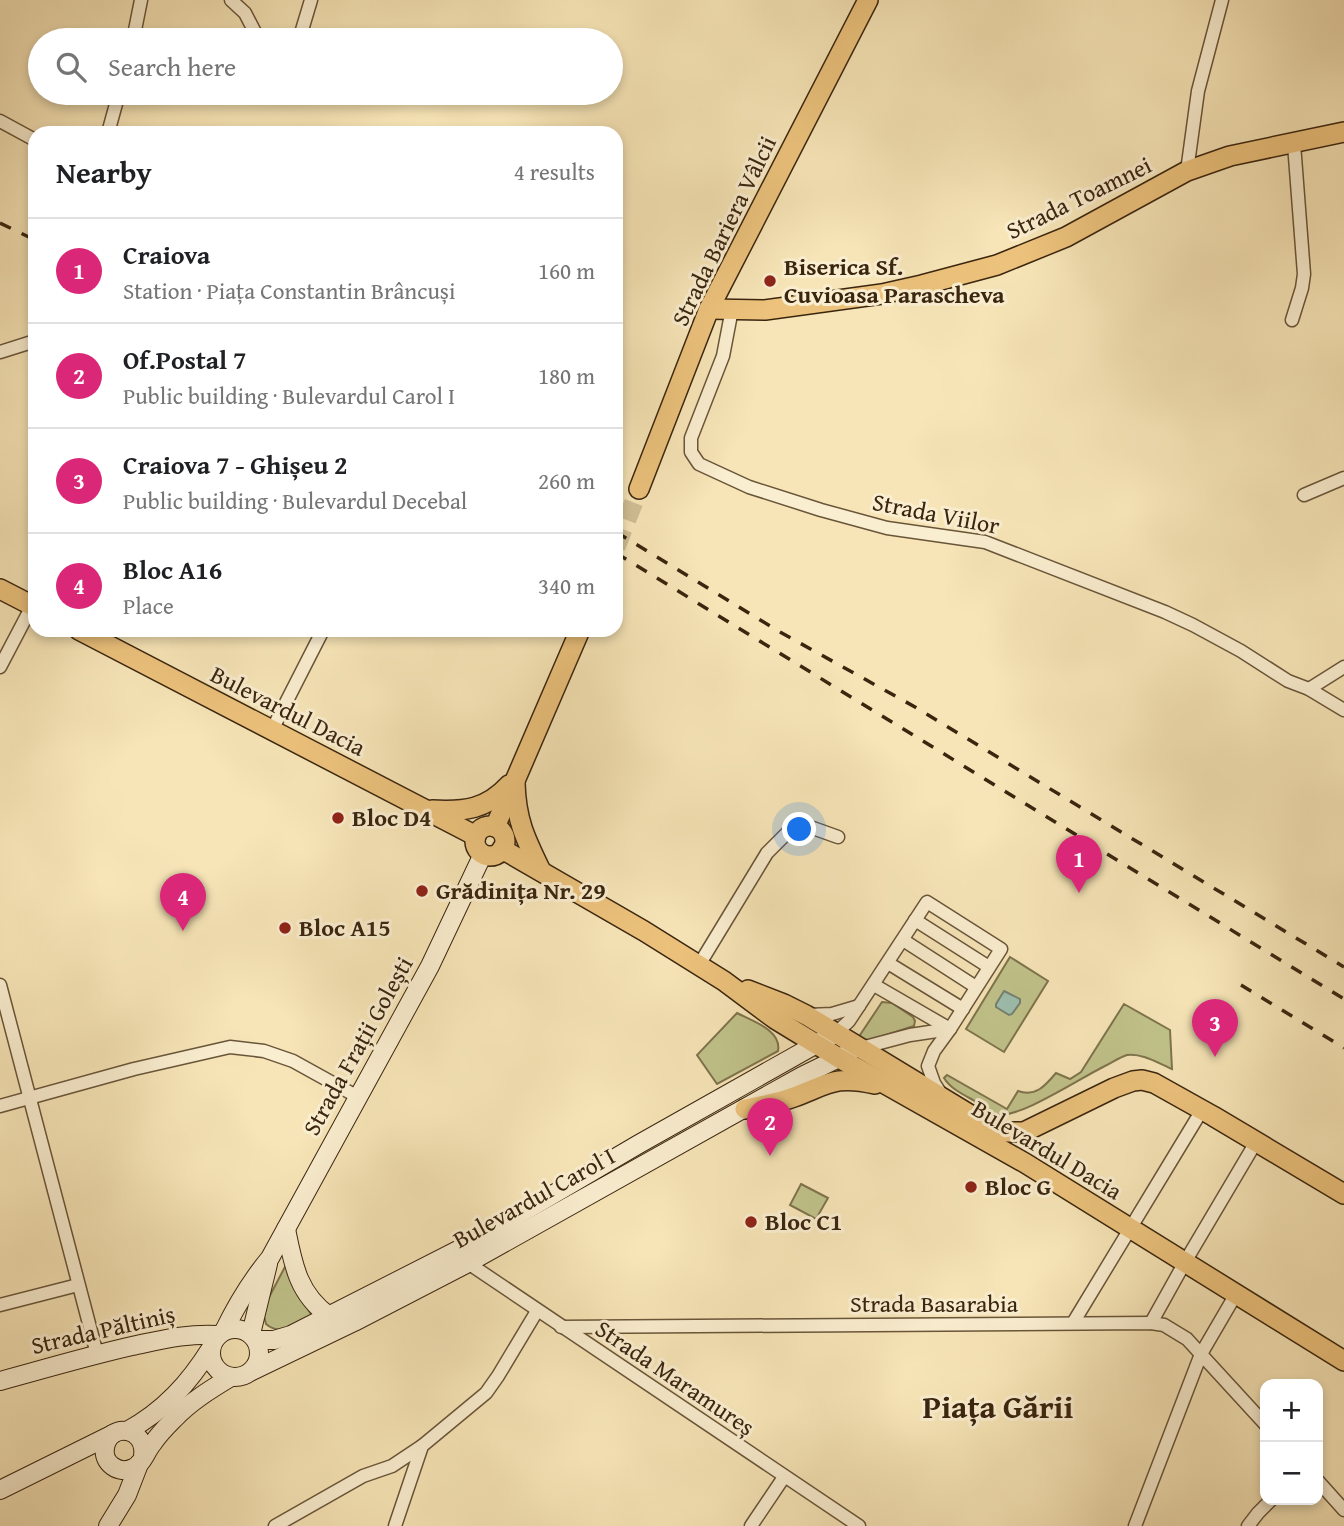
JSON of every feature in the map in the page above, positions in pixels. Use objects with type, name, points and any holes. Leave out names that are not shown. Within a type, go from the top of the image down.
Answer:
[{"type":"main road","name":"Strada Bariera Vâlcii","points":[[639,489],[709,309],[867,0]]},
{"type":"main road","name":"Strada Toamnei","points":[[709,309],[765,310],[882,294],[997,265],[1066,237],[1187,171],[1230,156],[1344,132]]},
{"type":"main road","points":[[0,589],[28,604]]},
{"type":"main road","name":"Bulevardul Dacia","points":[[93,637],[475,836]]},
{"type":"main road","points":[[495,827],[577,637]]},
{"type":"main road","points":[[426,810],[449,811],[482,806],[499,795],[515,779]]},
{"type":"main road","points":[[515,779],[522,830],[541,871]]},
{"type":"main road","points":[[495,827],[501,831],[505,840],[493,852],[475,846],[475,836],[482,828],[495,827]]},
{"type":"main road","name":"Bulevardul Dacia","points":[[493,852],[541,871],[699,965],[815,1044],[1025,1163],[1344,1361]]},
{"type":"main road","name":"Bulevardul Dacia","points":[[724,981],[806,1015],[992,1128],[1006,1132],[1024,1132]]},
{"type":"main road","points":[[745,1109],[793,1098],[839,1080],[857,1080],[891,1087]]},
{"type":"main road","points":[[1025,1163],[1024,1132],[1114,1088],[1142,1080],[1154,1083],[1202,1110],[1344,1194]]},
{"type":"street","points":[[135,28],[141,0]]},
{"type":"street","points":[[231,0],[245,13],[253,28]]},
{"type":"street","points":[[303,28],[311,0]]},
{"type":"street","points":[[1187,171],[1198,91],[1222,0]]},
{"type":"street","points":[[110,126],[116,105]]},
{"type":"street","points":[[0,121],[28,136]]},
{"type":"street","points":[[1292,320],[1304,274],[1294,144]]},
{"type":"street","name":"Strada Viilor","points":[[732,309],[723,356],[691,438],[691,452],[699,464],[749,486],[861,521],[887,528],[985,542],[1175,617],[1344,710]]},
{"type":"street","points":[[0,352],[28,343]]},
{"type":"street","points":[[1304,495],[1344,478]]},
{"type":"street","points":[[0,667],[28,616]]},
{"type":"street","points":[[272,730],[319,637]]},
{"type":"street","points":[[1308,689],[1344,667]]},
{"type":"street","points":[[699,965],[767,853],[789,831],[796,827],[810,827],[838,837]]},
{"type":"street","name":"Strada Frații Golești","points":[[120,1432],[146,1420],[162,1408],[199,1366],[250,1282],[270,1258],[493,852]]},
{"type":"street","points":[[836,1033],[849,1021],[927,902],[1001,949],[934,1051],[929,1066],[934,1083],[944,1099]]},
{"type":"street","points":[[915,920],[989,967]]},
{"type":"street","points":[[903,940],[976,987]]},
{"type":"street","points":[[888,963],[963,1009]]},
{"type":"street","points":[[0,985],[97,1354]]},
{"type":"street","points":[[874,985],[950,1029]]},
{"type":"street","points":[[806,1015],[832,1014],[859,1005]]},
{"type":"street","points":[[861,1048],[910,1035],[950,1029]]},
{"type":"street","name":"Bulevardul Carol I","points":[[250,1372],[354,1322],[836,1033]]},
{"type":"street","points":[[0,1106],[134,1069],[230,1047],[264,1051],[293,1061],[358,1097]]},
{"type":"street","name":"Bulevardul Carol I","points":[[253,1337],[274,1340],[291,1335],[464,1256],[745,1109],[802,1076],[861,1048]]},
{"type":"street","points":[[1073,1323],[1202,1110]]},
{"type":"street","points":[[1152,1323],[1256,1142]]},
{"type":"street","points":[[286,1228],[298,1277],[307,1295],[329,1316]]},
{"type":"street","name":"Strada Maramureș","points":[[464,1256],[537,1311],[859,1526]]},
{"type":"street","name":"Strada Frații Golești","points":[[253,1337],[270,1258]]},
{"type":"street","points":[[0,1305],[78,1285]]},
{"type":"street","points":[[1135,1526],[1202,1354],[1236,1294]]},
{"type":"street","points":[[275,1526],[362,1476],[392,1465],[422,1446],[486,1393],[537,1311]]},
{"type":"street","name":"Strada Basarabia","points":[[561,1327],[1152,1323],[1164,1325],[1187,1339],[1260,1418]]},
{"type":"street","points":[[233,1328],[243,1329],[253,1337],[259,1349],[256,1366],[250,1372],[237,1377],[223,1374],[217,1370],[211,1355],[218,1338],[233,1328]]},
{"type":"street","name":"Strada Păltiniș","points":[[0,1381],[179,1335],[202,1334],[218,1338]]},
{"type":"street","points":[[64,1458],[95,1461],[125,1471],[135,1467],[153,1442],[180,1413],[206,1392],[231,1377]]},
{"type":"street","points":[[109,1524],[116,1489],[113,1467],[107,1461],[105,1446],[108,1439],[120,1432]]},
{"type":"street","points":[[0,1490],[120,1432],[135,1433],[144,1447],[141,1460],[127,1495],[109,1524]]},
{"type":"street","points":[[396,1526],[422,1446]]},
{"type":"street","points":[[751,1526],[784,1476]]},
{"type":"street","points":[[1323,1487],[1344,1510]]},
{"type":"street","points":[[1248,1526],[1266,1505]]},
{"type":"green space","points":[[1010,957],[1048,981],[1004,1052],[966,1029]]},
{"type":"green space","points":[[882,1002],[892,1003],[913,1017],[914,1026],[867,1041],[860,1038],[860,1035]]},
{"type":"green space","points":[[1124,1004],[1170,1030],[1172,1069],[1144,1057],[1127,1055],[1035,1104],[1006,1114],[987,1110],[953,1088],[944,1078],[947,1075],[1007,1109],[1018,1091],[1035,1091],[1056,1073],[1070,1079],[1081,1072]]},
{"type":"green space","points":[[737,1013],[771,1032],[778,1044],[778,1051],[717,1084],[697,1055]]},
{"type":"green space","points":[[801,1184],[828,1198],[816,1219],[790,1205]]},
{"type":"green space","points":[[287,1263],[297,1291],[312,1316],[289,1328],[277,1329],[266,1324],[263,1312]]},
{"type":"shaded area","points":[[1004,991],[1020,999],[1020,1003],[1009,1015],[996,1007]]},
{"type":"tunnel","points":[[623,529],[639,489]]},
{"type":"railway","points":[[0,223],[28,237]]},
{"type":"railway","points":[[623,536],[780,632],[915,707],[1344,967]]},
{"type":"railway","points":[[623,557],[1344,999]]},
{"type":"railway","points":[[1241,985],[1344,1048]]},
{"type":"place","name":"Biserica Sf. Cuvioasa Parascheva","points":[[770,281]]},
{"type":"place","name":"Bloc D4","points":[[338,818]]},
{"type":"place","name":"Grădinița Nr. 29","points":[[422,891]]},
{"type":"place","name":"Craiova","points":[[1079,893]]},
{"type":"place","name":"Bloc A15","points":[[285,928]]},
{"type":"place","name":"Bloc A16","points":[[183,931]]},
{"type":"place","name":"Craiova 7 - Ghișeu 2","points":[[1215,1057]]},
{"type":"place","name":"Of.Postal 7","points":[[770,1156]]},
{"type":"place","name":"Bloc G","points":[[971,1187]]},
{"type":"place","name":"Bloc C1","points":[[751,1222]]},
{"type":"district","name":"Piața Gării","points":[[998,1407]]}]
